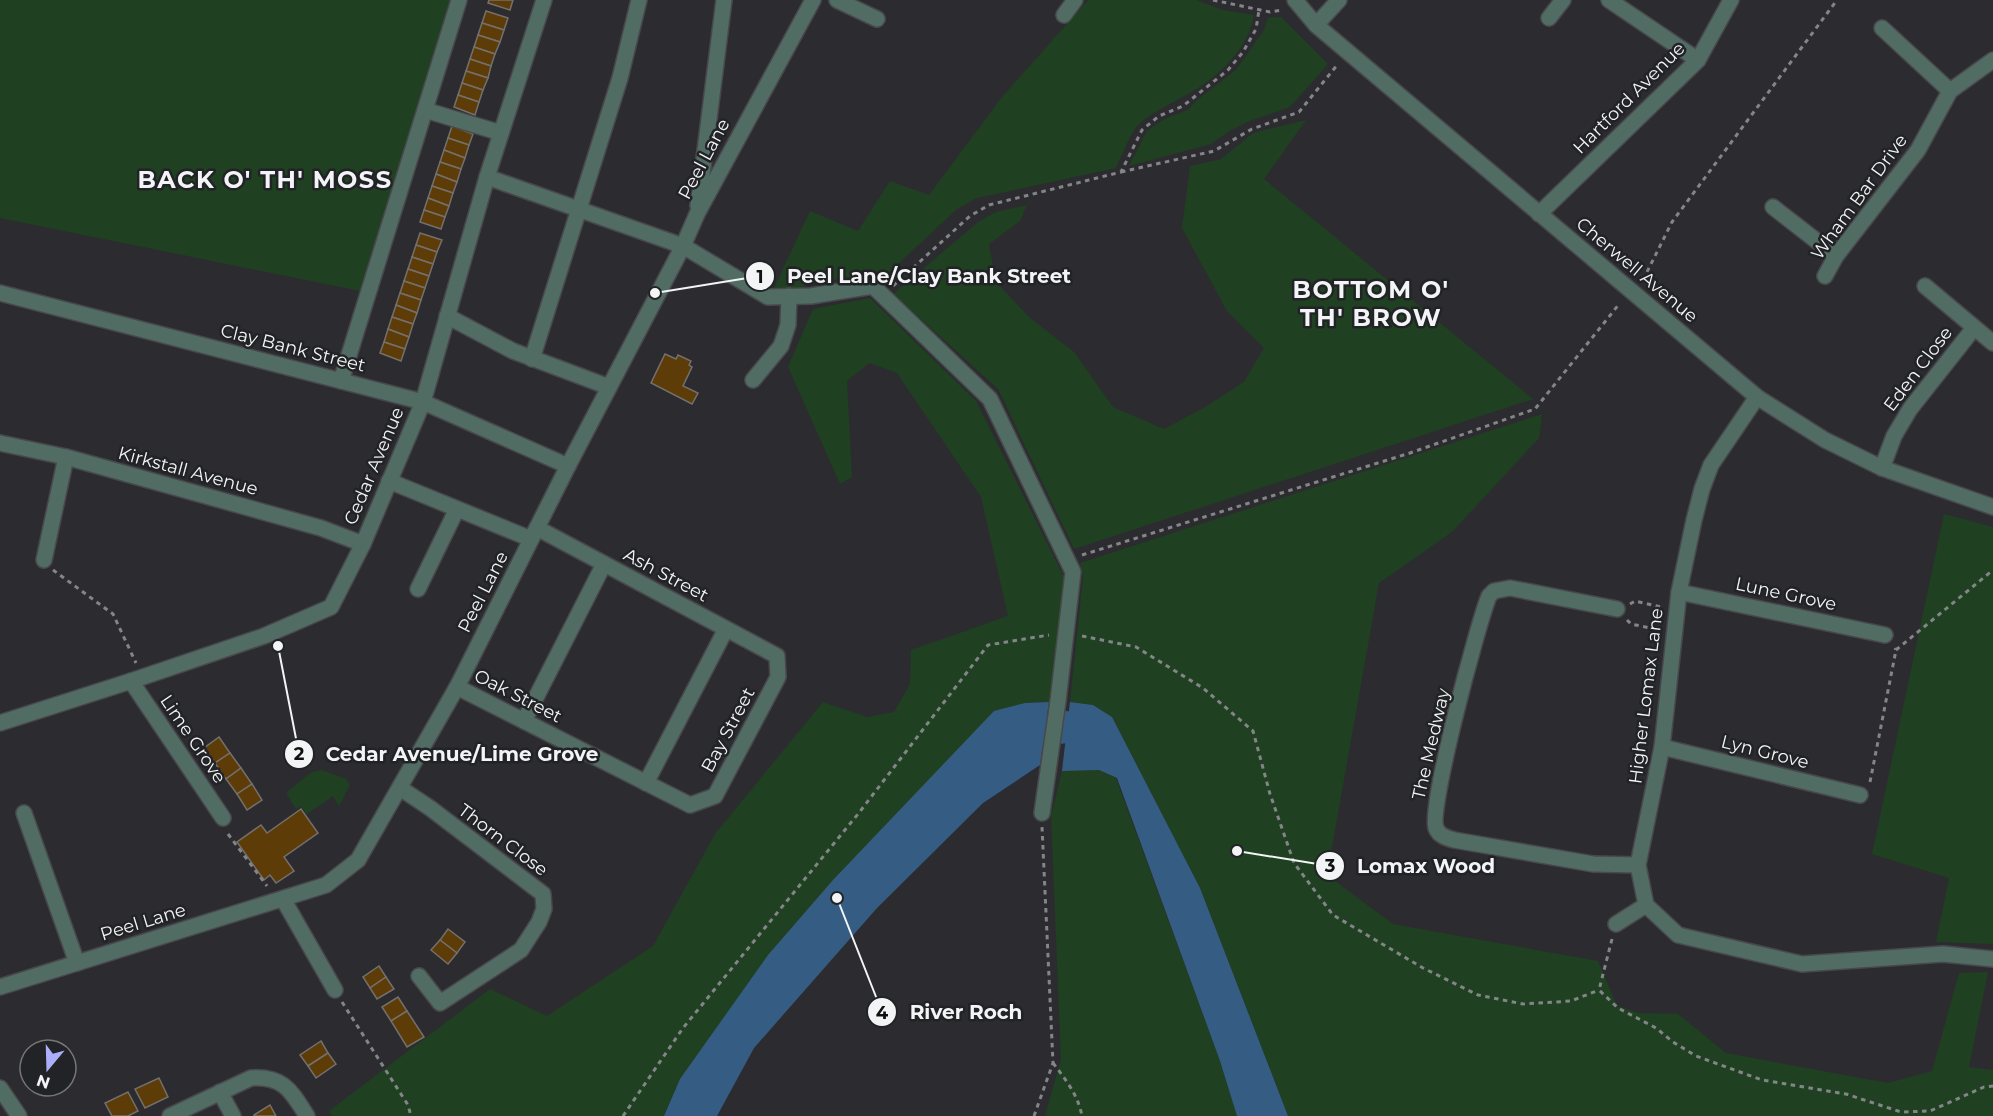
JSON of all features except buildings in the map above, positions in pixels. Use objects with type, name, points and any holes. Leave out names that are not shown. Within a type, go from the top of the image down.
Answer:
[{"type":"street","points":[[342,381],[459,0]]},
{"type":"street","name":"Cedar Avenue","points":[[0,723],[264,636],[331,607],[363,544],[423,402],[487,177],[544,0]]},
{"type":"street","points":[[532,359],[620,78],[639,0]]},
{"type":"street","points":[[697,214],[724,0]]},
{"type":"street","name":"Peel Lane","points":[[0,987],[326,885],[358,860],[457,687],[568,466],[683,246],[697,214],[813,0]]},
{"type":"street","points":[[837,0],[877,19]]},
{"type":"street","points":[[1064,15],[1075,0]]},
{"type":"street","points":[[1316,25],[1339,0]]},
{"type":"street","points":[[1549,18],[1563,0]]},
{"type":"street","points":[[1609,0],[1698,60]]},
{"type":"street","name":"Hartford Avenue","points":[[1539,214],[1698,60],[1731,0]]},
{"type":"street","name":"Cherwell Avenue","points":[[1299,4],[1316,25],[1757,397],[1825,440],[1882,468],[1993,507]]},
{"type":"street","points":[[1882,28],[1950,91]]},
{"type":"street","name":"Wham Bar Drive","points":[[1824,276],[1836,256],[1918,150],[1950,91],[1993,60]]},
{"type":"street","points":[[425,110],[501,134]]},
{"type":"street","points":[[487,177],[683,246],[768,297],[811,296],[873,286],[990,399],[1073,572],[1042,813]]},
{"type":"street","points":[[1773,207],[1836,256]]},
{"type":"street","name":"Eden Close","points":[[1925,286],[1993,343]]},
{"type":"street","name":"Clay Bank Street","points":[[0,293],[423,402],[568,466]]},
{"type":"street","points":[[753,380],[781,346],[788,325],[789,296]]},
{"type":"street","points":[[447,316],[532,359],[609,387]]},
{"type":"street","name":"Eden Close","points":[[1882,468],[1894,436],[1910,409],[1974,328]]},
{"type":"street","name":"Higher Lomax Lane","points":[[1646,905],[1638,866],[1662,747],[1679,592],[1702,489],[1711,465],[1757,397]]},
{"type":"street","name":"Kirkstall Avenue","points":[[0,443],[66,457],[321,528],[363,544]]},
{"type":"street","points":[[44,560],[66,457]]},
{"type":"street","name":"Ash Street","points":[[389,481],[457,509],[534,534],[604,564],[777,656]]},
{"type":"street","points":[[418,589],[457,509]]},
{"type":"street","points":[[524,721],[604,564]]},
{"type":"street","name":"The Medway","points":[[1617,609],[1510,588],[1494,591],[1486,603],[1441,774],[1435,818],[1436,828],[1442,836],[1454,840],[1593,864],[1638,866]]},
{"type":"street","name":"Lune Grove","points":[[1679,592],[1885,635]]},
{"type":"street","points":[[646,783],[726,629]]},
{"type":"street","name":"Bay Street","points":[[690,805],[715,796],[778,677],[777,656]]},
{"type":"street","name":"Lime Grove","points":[[137,679],[224,818]]},
{"type":"street","name":"Oak Street","points":[[457,687],[690,805]]},
{"type":"street","name":"Lyn Grove","points":[[1662,747],[1860,795]]},
{"type":"street","name":"Thorn Close","points":[[400,788],[543,894],[544,909],[539,922],[521,950],[512,956],[440,1003],[419,976]]},
{"type":"street","points":[[24,813],[77,963]]},
{"type":"street","points":[[280,900],[334,990]]},
{"type":"street","points":[[1616,924],[1646,905],[1678,935],[1802,964],[1943,954],[1993,959]]},
{"type":"street","points":[[170,1116],[251,1078],[271,1078],[283,1083],[307,1116]]},
{"type":"street","points":[[0,1088],[19,1116]]},
{"type":"street","points":[[220,1092],[233,1116]]},
{"type":"path","points":[[1213,0],[1270,12],[1299,4]]},
{"type":"path","points":[[1067,560],[1410,453],[1535,409],[1633,292],[1672,222],[1837,0]]},
{"type":"path","points":[[1121,172],[1142,130],[1159,116],[1183,105],[1228,70],[1243,52],[1256,30],[1259,10]]},
{"type":"path","points":[[883,296],[970,216],[989,205],[1214,151],[1252,129],[1299,112],[1348,52]]},
{"type":"path","points":[[44,560],[59,575],[113,614],[137,679]]},
{"type":"path","points":[[1860,795],[1869,785],[1896,650],[1993,570]]},
{"type":"path","points":[[1673,632],[1631,624],[1617,609],[1635,602],[1676,610]]},
{"type":"path","points":[[623,1116],[683,1028],[858,814],[988,645],[1066,633],[1136,647],[1203,688],[1253,731],[1270,794],[1294,863],[1333,915],[1423,968],[1478,995],[1523,1004],[1571,1001],[1599,990]]},
{"type":"path","points":[[1885,635],[1896,650]]},
{"type":"path","points":[[1034,1116],[1053,1063],[1042,813]]},
{"type":"path","points":[[224,818],[225,830],[280,900]]},
{"type":"path","points":[[1599,990],[1616,924]]},
{"type":"path","points":[[334,990],[408,1105],[411,1116]]},
{"type":"path","points":[[1599,990],[1618,1008],[1656,1028],[1696,1056],[1762,1080],[1846,1094],[1901,1112],[1930,1111],[1984,1087],[1993,1086]]},
{"type":"path","points":[[1053,1063],[1072,1088],[1080,1104],[1082,1116]]},
{"type":"green space","points":[[0,0],[456,0],[365,292],[0,218]]},
{"type":"green space","points":[[1088,0],[1196,0],[1223,10],[1254,15],[1246,39],[1230,61],[1210,80],[1140,123],[1116,168],[977,198],[957,209],[880,281],[862,274],[801,287],[774,288],[810,211],[858,231],[890,181],[929,195],[1002,97]]},
{"type":"green space","points":[[1281,17],[1328,64],[1290,107],[1249,121],[1211,144],[1129,166],[1147,131],[1164,119],[1188,110],[1236,70],[1264,30],[1268,18]]},
{"type":"green space","points":[[1306,120],[1264,179],[1533,399],[1074,549],[998,389],[893,294],[978,222],[996,212],[1027,205],[1020,221],[989,244],[996,282],[1029,317],[1074,352],[1113,407],[1164,429],[1244,382],[1264,348],[1227,311],[1182,228],[1190,166],[1221,159],[1253,133]]},
{"type":"green space","points":[[870,298],[976,401],[1064,577],[1049,702],[1025,703],[680,1079],[664,1116],[332,1116],[329,1111],[490,989],[547,1016],[653,946],[715,834],[823,702],[867,717],[894,712],[910,684],[911,650],[1008,616],[981,497],[897,373],[869,363],[847,381],[852,477],[840,484],[788,367],[813,309]]},
{"type":"green space","points":[[1542,414],[1539,438],[1452,532],[1379,583],[1327,875],[1393,924],[1598,961],[1617,1006],[1639,1013],[1678,1014],[1726,1053],[1888,1083],[1932,1071],[1959,973],[1988,972],[1969,1067],[1993,1070],[1993,1116],[1288,1116],[1200,888],[1112,717],[1093,705],[1070,702],[1083,576],[1080,563]]},
{"type":"green space","points":[[1944,514],[1993,527],[1993,944],[1936,942],[1949,878],[1872,854]]},
{"type":"green space","points":[[322,770],[346,779],[350,785],[339,806],[333,796],[307,814],[301,807],[296,809],[286,793],[312,772]]},
{"type":"green space","points":[[1099,770],[1116,778],[1220,1061],[1237,1116],[1045,1116],[1061,1059],[1051,816],[1062,771]]},
{"type":"water","points":[[1049,702],[1040,765],[983,803],[877,908],[754,1048],[717,1116],[664,1116],[680,1079],[768,955],[833,880],[994,711],[1025,703]]},
{"type":"water","points":[[1070,702],[1093,705],[1112,717],[1200,888],[1288,1116],[1237,1116],[1220,1061],[1117,778],[1099,770],[1062,771]]},
{"type":"waterway","points":[[1005,744],[1014,735],[1066,727],[1081,729],[1106,744]]},
{"type":"place","name":"Peel Lane/Clay Bank Street","points":[[655,293]]},
{"type":"place","name":"Cedar Avenue/Lime Grove","points":[[278,646]]},
{"type":"place","name":"Lomax Wood","points":[[1237,851]]},
{"type":"place","name":"River Roch","points":[[837,898]]},
{"type":"district","name":"BACK O' TH' MOSS","points":[[265,180]]},
{"type":"district","name":"BOTTOM O' TH' BROW","points":[[1371,304]]}]
